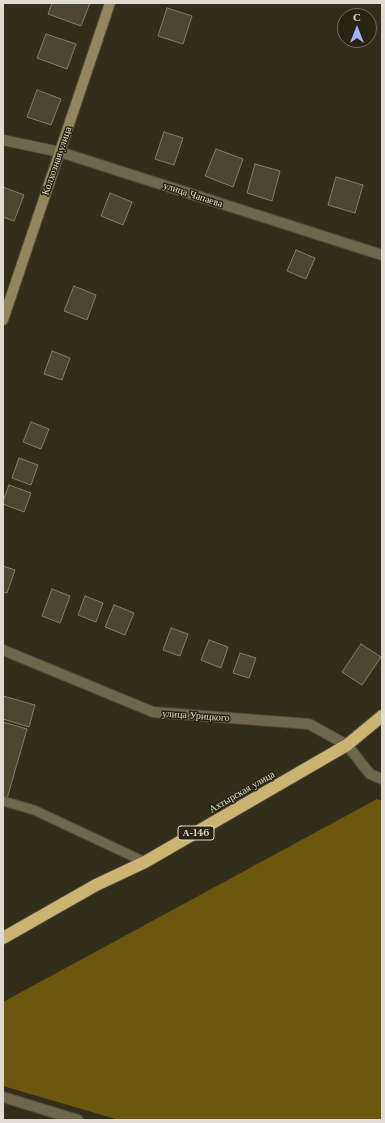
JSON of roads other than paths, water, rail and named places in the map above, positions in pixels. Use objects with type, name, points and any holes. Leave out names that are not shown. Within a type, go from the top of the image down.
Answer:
[{"type":"highway","name":"Ахтырская улица","points":[[3,938],[96,885],[145,862],[347,745],[382,716]]},
{"type":"street","name":"Колхозная улица","points":[[3,320],[110,3]]},
{"type":"street","name":"улица Чапаева","points":[[3,140],[60,152],[382,255]]},
{"type":"street","name":"улица Урицкого","points":[[3,650],[153,712],[309,724],[347,745]]},
{"type":"street","points":[[347,745],[370,774],[382,780]]},
{"type":"street","points":[[3,1098],[78,1120]]},
{"type":"lane","points":[[3,801],[34,810],[145,862]]}]
